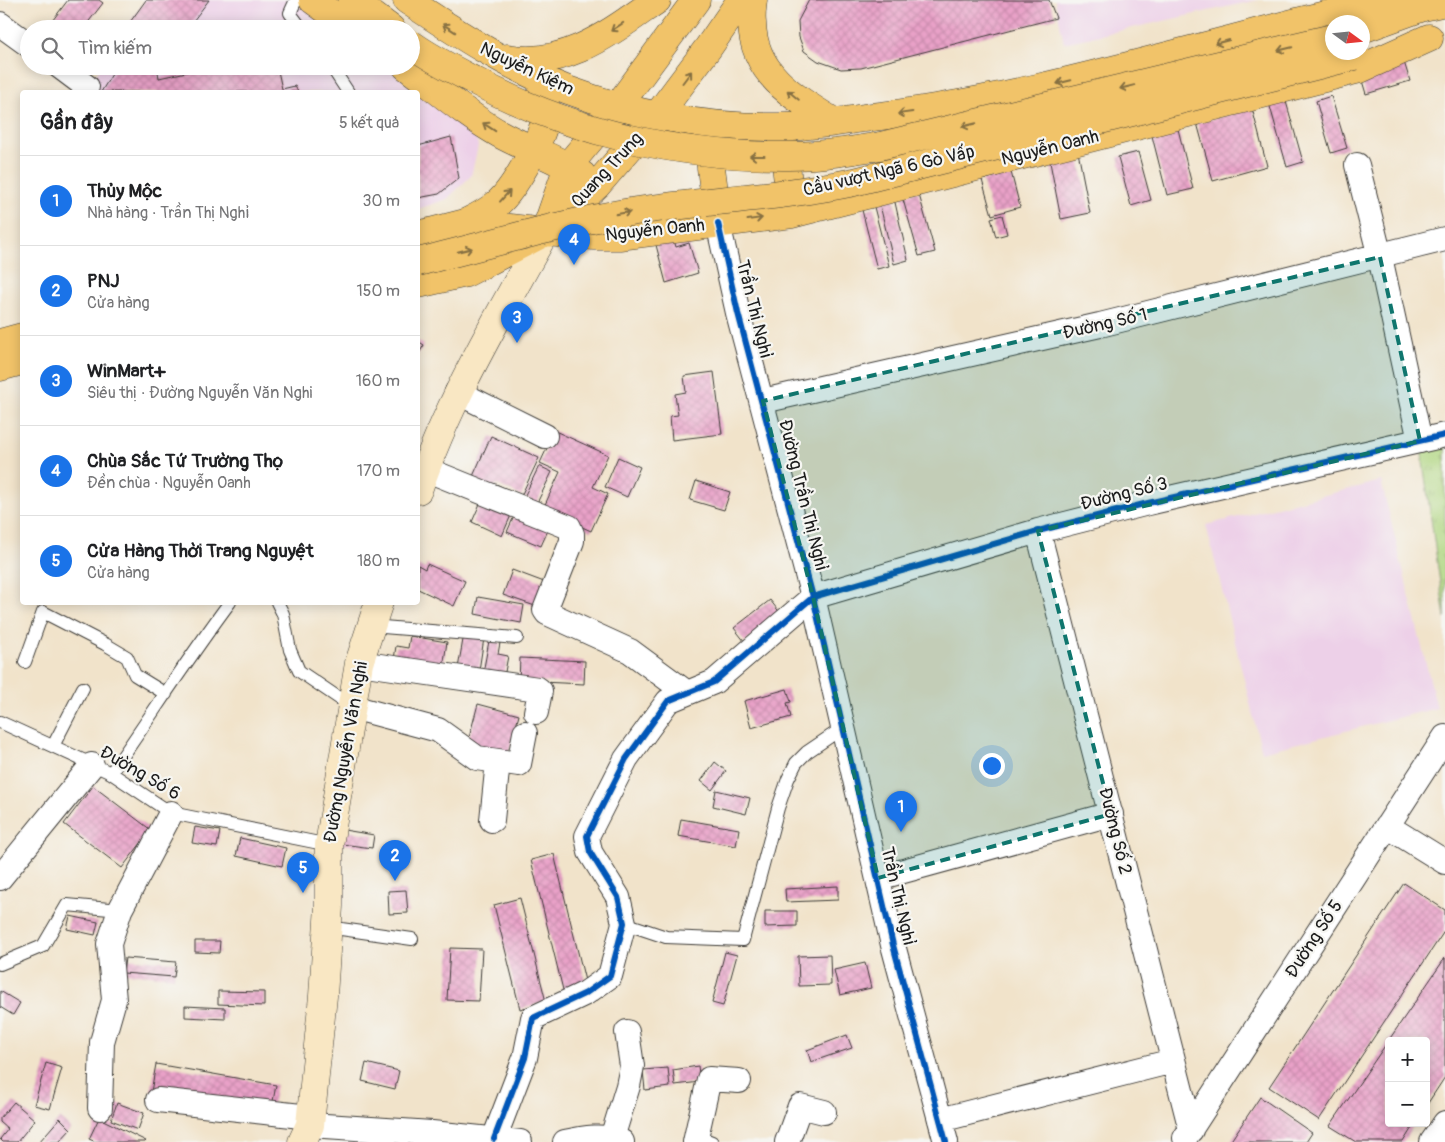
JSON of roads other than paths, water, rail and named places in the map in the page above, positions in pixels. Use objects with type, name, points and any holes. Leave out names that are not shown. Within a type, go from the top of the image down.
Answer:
[{"type":"main road","points":[[313,0],[341,20]]},
{"type":"main road","points":[[352,0],[379,20]]},
{"type":"main road","name":"Nguyễn Kiệm","points":[[407,0],[490,54],[528,73],[568,90],[657,116]]},
{"type":"main road","points":[[490,54],[530,60],[568,54],[601,38],[657,0]]},
{"type":"main road","name":"Quang Trung","points":[[545,232],[568,166],[618,106],[696,0]]},
{"type":"main road","name":"Quang Trung","points":[[545,232],[597,185],[657,116],[741,0]]},
{"type":"main road","points":[[753,0],[752,24],[756,49],[761,63],[772,77],[788,91],[806,105],[834,122]]},
{"type":"main road","points":[[657,116],[737,126],[781,127],[936,109],[1068,82],[1345,10],[1380,5],[1434,5]]},
{"type":"main road","points":[[1370,26],[1434,5]]},
{"type":"main road","name":"Nguyễn Oanh","points":[[1370,52],[1437,36]]},
{"type":"main road","name":"Nguyễn Oanh","points":[[465,223],[545,232],[619,236],[792,214],[1360,69],[1437,36]]},
{"type":"main road","name":"Cầu vượt Ngã 6 Gò Vấp","points":[[420,51],[511,100],[581,126],[658,146],[747,156],[791,156],[836,153],[880,146],[1325,40]]},
{"type":"main road","name":"Cầu vượt Ngã 6 Gò Vấp","points":[[420,261],[549,228],[602,217],[637,211],[822,189],[1339,60]]},
{"type":"main road","points":[[420,234],[465,223],[482,215],[498,203],[511,189],[542,130],[546,110],[542,90],[536,80],[528,73]]},
{"type":"main road","points":[[418,75],[499,133],[568,166],[597,185]]},
{"type":"main road","points":[[706,123],[718,224]]},
{"type":"main road","points":[[781,127],[792,214]]},
{"type":"main road","points":[[420,284],[466,272],[545,232]]},
{"type":"main road","points":[[421,479],[457,392],[545,232]]},
{"type":"main road","points":[[0,343],[20,338]]},
{"type":"main road","points":[[0,367],[20,362]]},
{"type":"main road","points":[[0,384],[20,379]]},
{"type":"main road","name":"Đường Nguyễn Văn Nghi","points":[[307,1128],[323,996],[329,845],[359,663],[375,614]]},
{"type":"street","points":[[0,24],[20,38]]},
{"type":"street","points":[[71,75],[88,87],[86,90]]},
{"type":"street","points":[[1357,165],[1380,256],[1420,440]]},
{"type":"street","name":"Trần Thị Nghỉ","points":[[718,224],[738,313],[763,401]]},
{"type":"street","name":"Đường Số 1","points":[[763,401],[1090,328],[1445,239]]},
{"type":"street","points":[[457,392],[545,436]]},
{"type":"street","name":"Đường Trần Thị Nghỉ","points":[[763,401],[813,596]]},
{"type":"street","name":"Đường Số 3","points":[[813,596],[1038,531],[1148,503],[1445,435]]},
{"type":"street","points":[[421,479],[569,528],[572,534],[572,541],[545,610],[630,651],[687,693]]},
{"type":"street","name":"Đường Số 2","points":[[1038,531],[1173,1061],[1187,1136]]},
{"type":"street","points":[[494,1139],[525,1058],[533,1018],[586,993],[610,976],[624,923],[618,897],[590,852],[587,836],[626,759],[668,701],[714,682],[813,596]]},
{"type":"street","name":"Trần Thị Nghỉ","points":[[813,596],[894,945],[946,1142]]},
{"type":"street","points":[[359,663],[538,688],[540,691],[536,712]]},
{"type":"street","points":[[352,707],[438,730],[477,758],[519,764],[525,733]]},
{"type":"street","name":"Đường Số 5","points":[[1187,1136],[1445,737]]},
{"type":"street","points":[[492,820],[498,761]]},
{"type":"street","points":[[0,878],[101,769]]},
{"type":"street","points":[[100,1108],[102,1042],[114,1000],[109,944],[120,910],[171,813]]},
{"type":"street","points":[[878,878],[1111,814]]},
{"type":"street","points":[[1387,826],[1445,862]]},
{"type":"street","points":[[577,1141],[617,1140],[632,1066],[627,1032]]},
{"type":"street","points":[[940,1120],[1173,1061]]},
{"type":"street","points":[[701,1140],[709,1079],[739,1081]]},
{"type":"street","points":[[158,1100],[307,1128],[520,1142]]},
{"type":"street","points":[[788,1142],[800,1106],[824,1112]]},
{"type":"street","points":[[1432,1142],[1445,1123]]},
{"type":"lane","points":[[296,0],[290,12],[296,20]]},
{"type":"lane","points":[[337,75],[347,90]]},
{"type":"lane","points":[[101,769],[166,694],[192,653],[228,605]]},
{"type":"lane","points":[[278,605],[283,614],[290,650],[299,671],[352,707]]},
{"type":"lane","points":[[25,662],[43,612],[106,644],[126,657],[135,676],[166,694]]},
{"type":"lane","points":[[375,614],[517,638]]},
{"type":"lane","points":[[53,746],[83,688]]},
{"type":"lane","name":"Đường Số 6","points":[[0,722],[101,769],[171,813],[329,845]]},
{"type":"lane","points":[[624,923],[666,937],[743,940],[778,808],[788,779],[796,763],[807,752],[844,726]]},
{"type":"lane","points":[[0,964],[43,946],[67,905],[120,910]]},
{"type":"lane","points":[[327,926],[412,939]]},
{"type":"place","name":"Chùa Sắc Tứ Trường Thọ","points":[[574,265]]},
{"type":"place","name":"WinMart+","points":[[517,343]]},
{"type":"place","name":"Thủy Mộc","points":[[901,832]]},
{"type":"place","name":"PNJ","points":[[395,881]]},
{"type":"place","name":"Cửa Hàng Thời Trang Nguyệt","points":[[303,893]]}]
